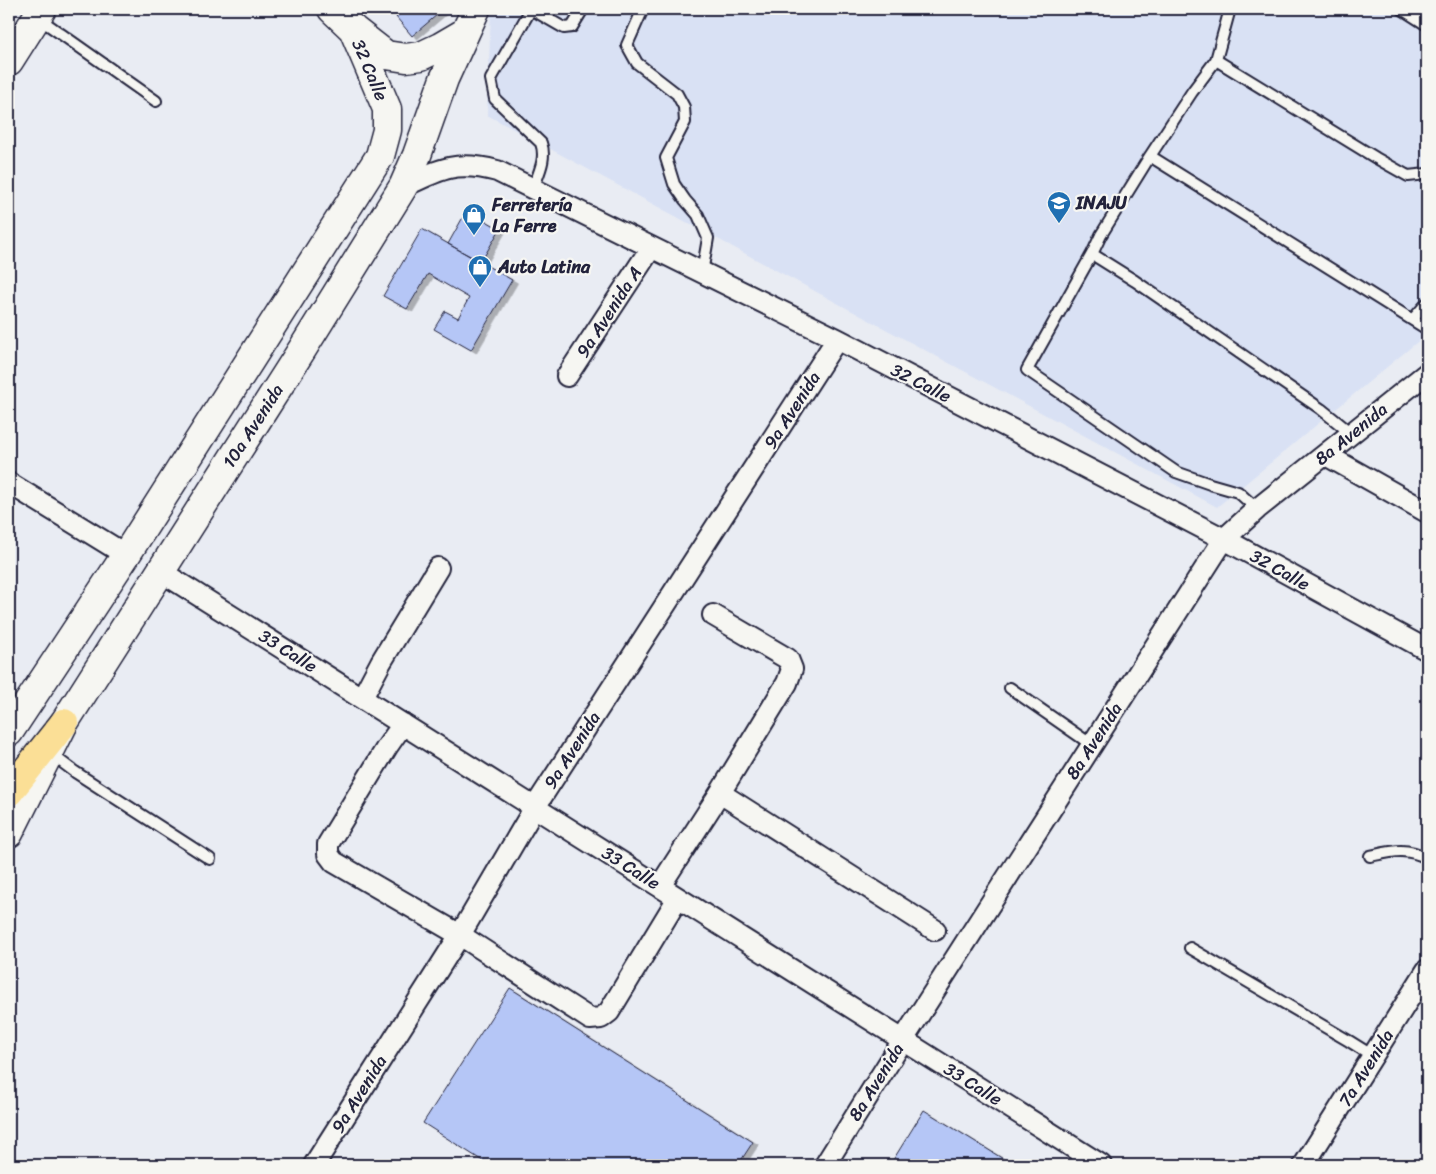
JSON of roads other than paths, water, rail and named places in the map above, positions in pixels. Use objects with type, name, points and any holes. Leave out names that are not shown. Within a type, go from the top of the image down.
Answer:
[{"type":"main road","name":"32 Calle","points":[[189,456],[380,156],[387,130],[387,109],[353,30],[332,9]]},
{"type":"main road","name":"10a Avenida","points":[[9,833],[64,723],[303,348],[403,186],[417,155],[444,79],[476,9]]},
{"type":"main road","points":[[9,61],[39,13]]},
{"type":"main road","points":[[353,30],[386,55],[406,58],[421,56],[440,48],[464,33]]},
{"type":"main road","points":[[9,732],[189,456]]},
{"type":"main road","points":[[160,571],[154,561],[154,553],[189,456]]},
{"type":"main road","points":[[17,782],[64,723]]},
{"type":"street","name":"32 Calle","points":[[403,186],[442,168],[460,165],[479,166],[497,171],[837,339],[1224,539],[1427,650]]},
{"type":"street","name":"9a Avenida A","points":[[567,376],[651,248]]},
{"type":"street","name":"9a Avenida","points":[[314,1165],[460,934],[535,807],[837,339]]},
{"type":"street","name":"8a Avenida","points":[[825,1165],[1224,539],[1257,509],[1427,373]]},
{"type":"street","points":[[1326,455],[1427,512]]},
{"type":"street","points":[[9,483],[126,555]]},
{"type":"street","points":[[362,698],[380,662],[438,568]]},
{"type":"street","name":"33 Calle","points":[[160,571],[1101,1165]]},
{"type":"street","points":[[660,886],[720,793],[787,683],[792,669],[788,658],[713,615]]},
{"type":"street","points":[[403,724],[328,844],[328,854],[334,862],[460,934],[590,1019],[601,1018],[609,1012],[678,898]]},
{"type":"street","points":[[720,793],[935,930]]},
{"type":"street","name":"7a Avenida","points":[[1304,1165],[1427,970]]},
{"type":"lane","points":[[533,189],[543,160],[541,143],[495,99],[492,79],[531,9],[564,28],[572,27],[583,9]]},
{"type":"lane","points":[[643,9],[627,45],[637,62],[678,94],[684,107],[685,122],[666,158],[674,184],[698,215],[708,238],[702,273]]},
{"type":"lane","points":[[1230,9],[1216,60],[1192,92],[1101,235],[1027,370],[1176,472],[1238,492],[1257,509]]},
{"type":"lane","points":[[1402,9],[1427,25]]},
{"type":"lane","points":[[39,13],[156,102]]},
{"type":"lane","points":[[1216,60],[1408,176],[1427,174]]},
{"type":"lane","points":[[1150,156],[1427,329]]},
{"type":"lane","points":[[1092,254],[1135,281],[1322,409],[1352,434]]},
{"type":"lane","points":[[1413,319],[1427,303]]},
{"type":"lane","points":[[1010,688],[1092,745]]},
{"type":"lane","points":[[48,752],[210,859]]},
{"type":"lane","points":[[1370,856],[1402,850],[1416,852],[1427,858]]},
{"type":"lane","points":[[1190,948],[1349,1040],[1373,1056]]},
{"type":"place","name":"INAJU","points":[[1059,224]]},
{"type":"place","name":"Ferretería La Ferre","points":[[474,236]]},
{"type":"place","name":"Auto Latina","points":[[480,288]]}]
